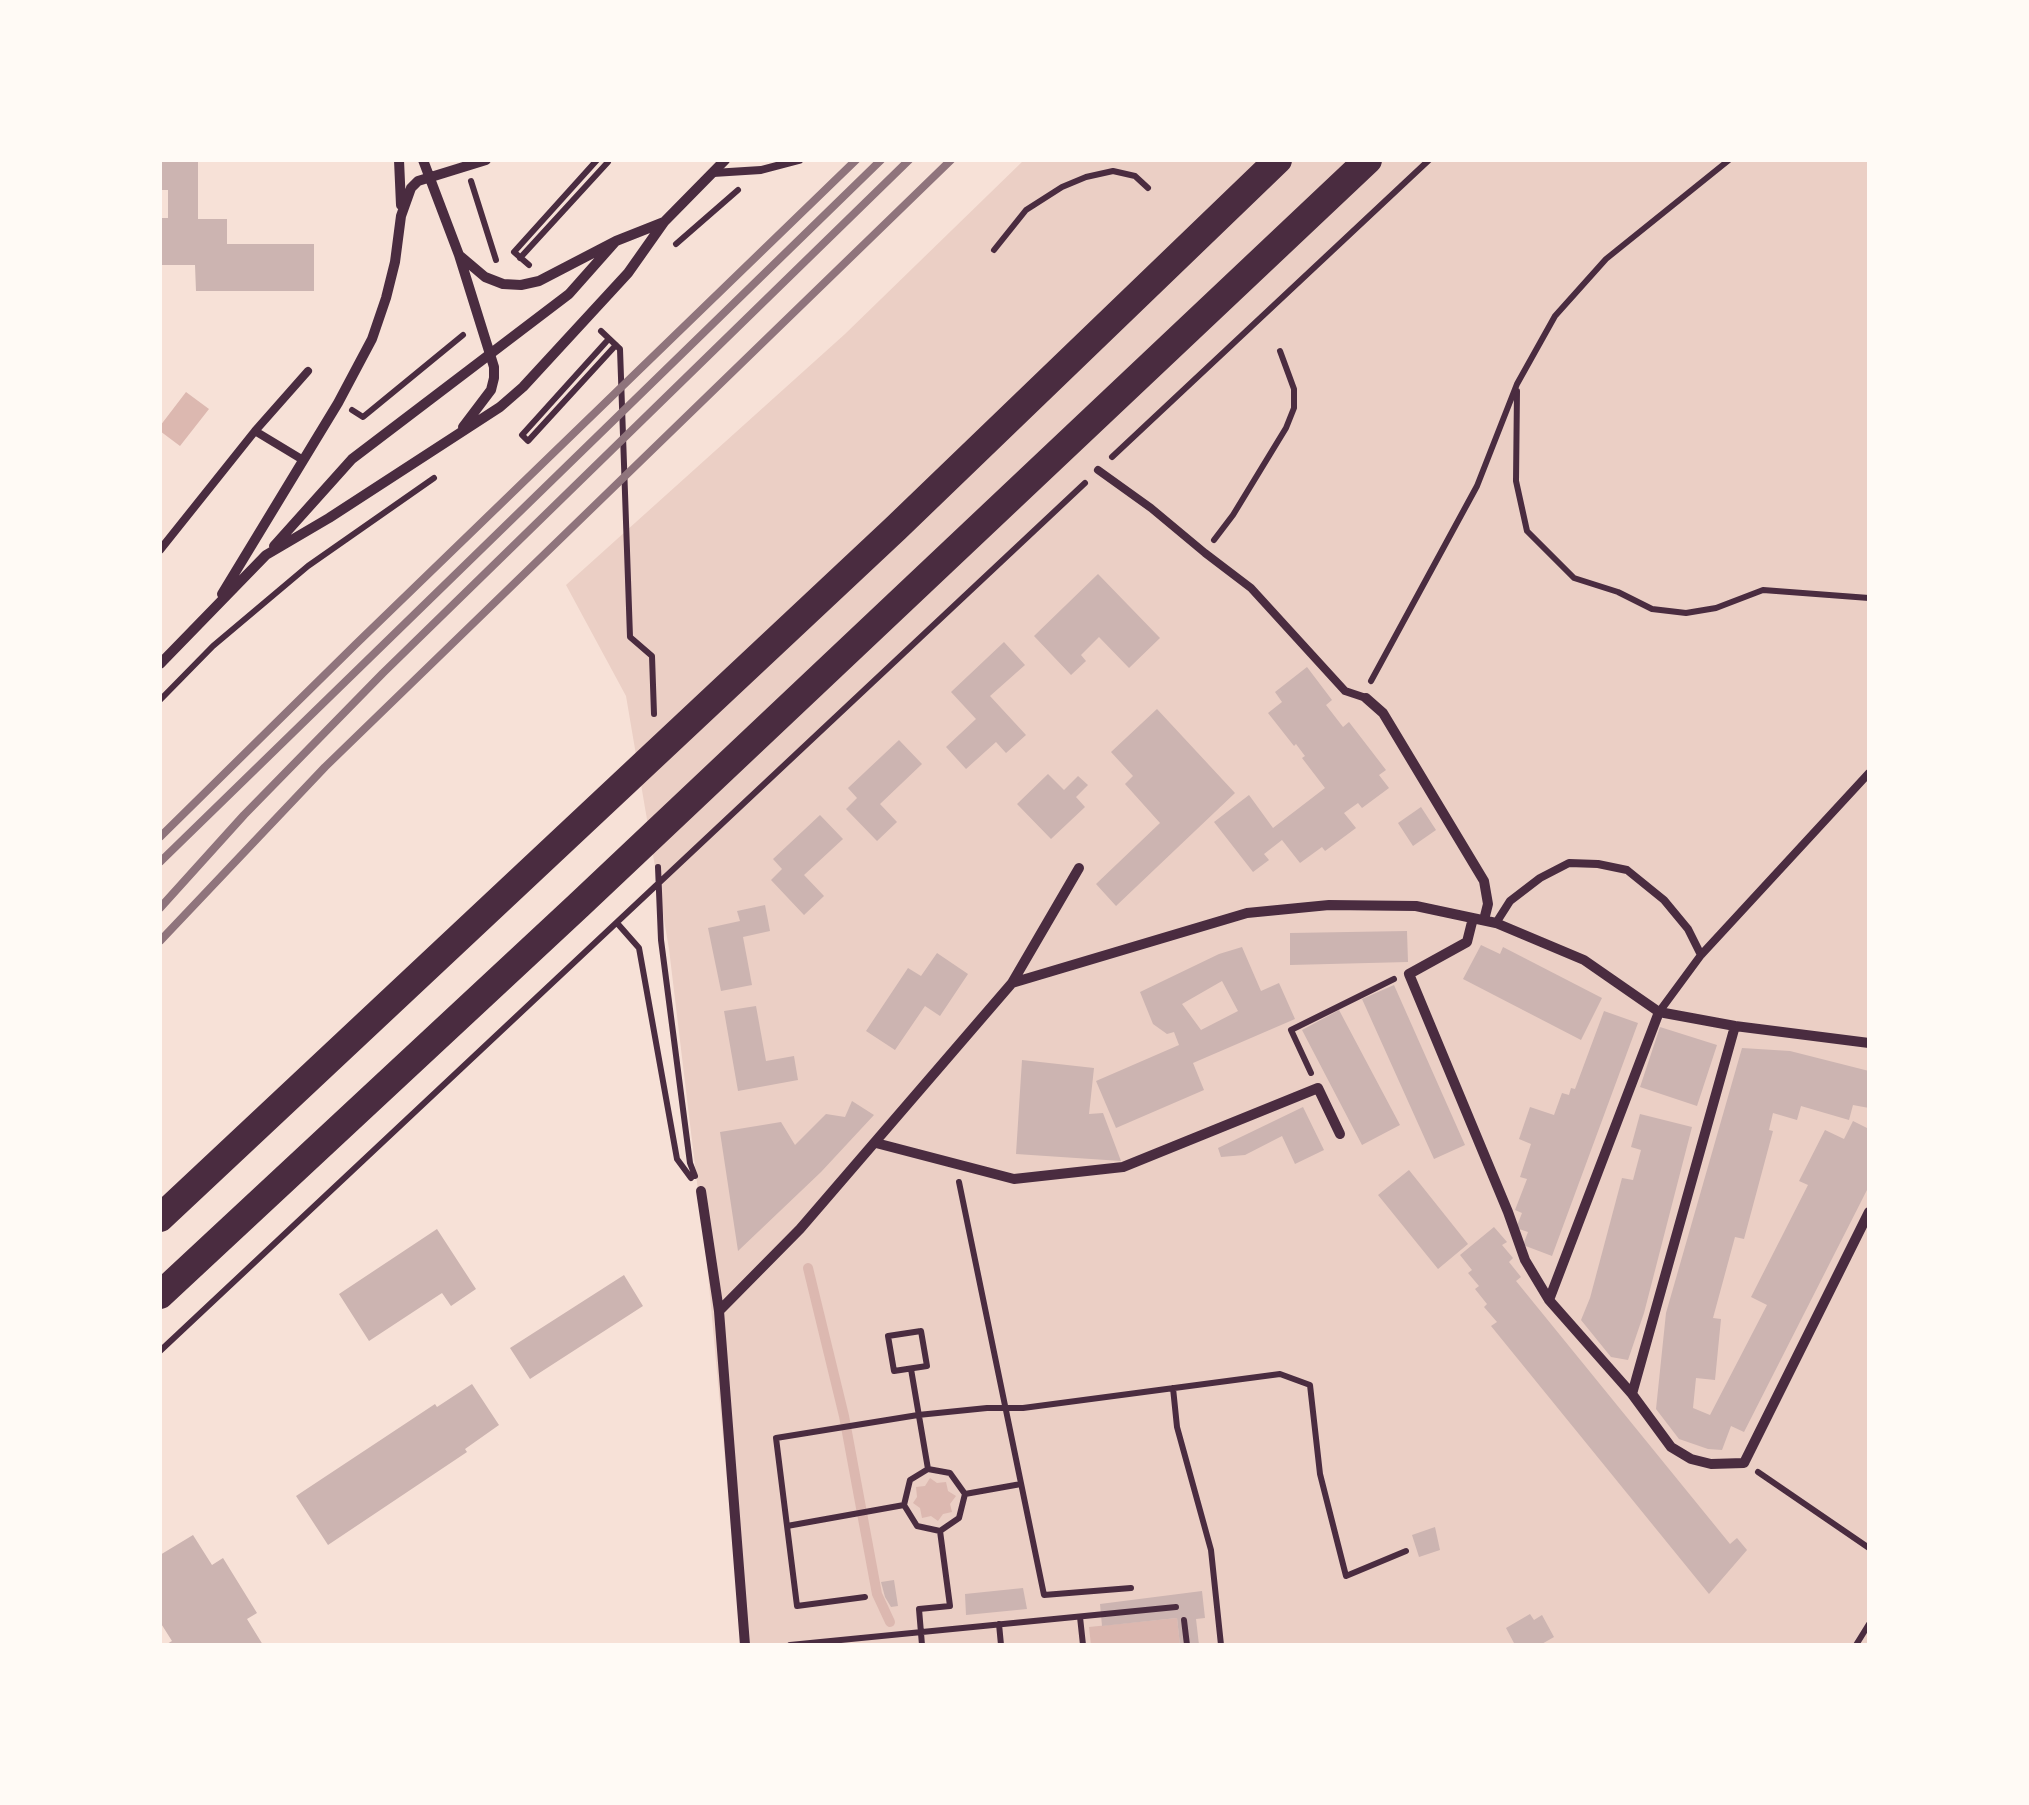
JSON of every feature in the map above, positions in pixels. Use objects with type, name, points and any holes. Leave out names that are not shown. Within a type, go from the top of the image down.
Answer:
[{"type":"highway","points":[[160,1218],[854,568],[1278,160]]},
{"type":"highway","points":[[160,1294],[608,878],[1368,160]]},
{"type":"street","points":[[214,608],[338,403],[372,338],[395,262],[401,216],[399,160]]},
{"type":"street","points":[[423,160],[459,255],[494,378],[491,390],[458,434]]},
{"type":"street","points":[[401,216],[411,188],[418,181],[486,160]]},
{"type":"street","points":[[266,554],[330,518],[500,407],[628,273],[664,222],[725,160]]},
{"type":"street","points":[[459,255],[485,277],[521,285],[539,281],[616,241],[664,222]]},
{"type":"street","points":[[160,664],[352,460],[569,294],[616,241]]},
{"type":"street","points":[[1366,698],[1383,713],[1484,881],[1488,904],[1484,920],[1466,942],[1409,974],[1525,1260],[1550,1300],[1632,1394],[1671,1447],[1711,1464],[1744,1462],[1869,1212]]},
{"type":"street","points":[[719,1311],[800,1229],[1012,983],[1079,868]]},
{"type":"street","points":[[1012,983],[1247,913],[1329,905],[1416,906],[1484,920],[1584,960],[1660,1012],[1869,1043]]},
{"type":"street","points":[[1550,1300],[1660,1012]]},
{"type":"street","points":[[1632,1394],[1735,1026]]},
{"type":"street","points":[[876,1143],[1014,1178],[1122,1167],[1318,1088],[1340,1134]]},
{"type":"street","points":[[701,1191],[719,1311],[745,1645]]},
{"type":"lane","points":[[713,173],[761,170],[799,160]]},
{"type":"lane","points":[[160,550],[255,430],[308,371]]},
{"type":"lane","points":[[255,430],[303,460]]},
{"type":"lane","points":[[1098,470],[1251,588],[1345,691],[1366,698]]},
{"type":"lane","points":[[1660,1012],[1702,955],[1869,773]]},
{"type":"lane","points":[[1484,920],[1540,878],[1569,863],[1598,864],[1627,870],[1664,900],[1688,929],[1702,955]]},
{"type":"path","points":[[529,266],[514,252],[596,160]]},
{"type":"path","points":[[466,166],[498,267],[518,262],[606,160]]},
{"type":"path","points":[[160,1352],[1429,160]]},
{"type":"path","points":[[1366,698],[1371,679],[1477,486],[1517,384],[1555,316],[1606,259],[1729,160]]},
{"type":"path","points":[[994,250],[1026,210],[1086,177],[1113,171],[1135,176],[1148,188]]},
{"type":"path","points":[[587,319],[620,349],[630,637],[652,656],[654,731]]},
{"type":"path","points":[[338,403],[363,417],[480,321]]},
{"type":"path","points":[[606,342],[522,435],[528,441],[616,345]]},
{"type":"path","points":[[1205,554],[1233,515],[1294,408],[1294,388],[1280,351]]},
{"type":"path","points":[[1517,384],[1516,481],[1527,531],[1574,578],[1618,592],[1652,609],[1686,613],[1716,608],[1763,590],[1869,598]]},
{"type":"path","points":[[658,864],[660,940],[690,1162],[701,1191]]},
{"type":"path","points":[[617,923],[640,948],[677,1159],[701,1191]]},
{"type":"path","points":[[1318,1088],[1291,1030],[1409,974]]},
{"type":"path","points":[[958,1163],[1044,1595],[1131,1588]]},
{"type":"path","points":[[922,1331],[927,1366],[910,1369],[894,1372],[888,1336],[922,1331]]},
{"type":"path","points":[[910,1369],[928,1469]]},
{"type":"path","points":[[865,1597],[797,1606],[776,1438],[918,1415],[1022,1408],[1280,1374],[1310,1385],[1320,1474],[1346,1576],[1406,1551]]},
{"type":"path","points":[[1172,1388],[1177,1427],[1211,1550],[1222,1645]]},
{"type":"path","points":[[1744,1462],[1869,1548]]},
{"type":"path","points":[[928,1469],[950,1473],[965,1494],[960,1518],[940,1531],[918,1526],[904,1506],[910,1480],[928,1469]]},
{"type":"path","points":[[965,1494],[1022,1484]]},
{"type":"path","points":[[788,1526],[904,1506]]},
{"type":"path","points":[[922,1645],[919,1609],[950,1606],[940,1531]]},
{"type":"path","points":[[790,1645],[1176,1607]]},
{"type":"path","points":[[1080,1617],[1083,1645]]},
{"type":"path","points":[[1184,1620],[1187,1645]]},
{"type":"path","points":[[999,1624],[1001,1645]]},
{"type":"path","points":[[1856,1645],[1869,1624]]},
{"type":"shaded area","points":[[1024,160],[1869,160],[1869,1645],[742,1645],[708,1274],[669,949],[626,696],[566,585],[845,334]]},
{"type":"shaded area","points":[[186,392],[209,409],[180,446],[160,431],[160,426]]},
{"type":"shaded area","points":[[930,1478],[937,1483],[946,1482],[948,1491],[956,1496],[950,1504],[952,1512],[943,1514],[938,1521],[931,1516],[922,1518],[920,1508],[913,1503],[916,1487],[925,1486]]},
{"type":"shaded area","points":[[1177,1618],[1180,1645],[1091,1645],[1089,1627]]},
{"type":"building","points":[[160,160],[198,160],[198,219],[227,219],[227,244],[314,244],[314,291],[196,291],[195,265],[160,265],[160,218],[168,218],[168,190],[160,190]]},
{"type":"building","points":[[1098,574],[1160,638],[1129,668],[1099,637],[1081,655],[1086,661],[1071,675],[1034,636]]},
{"type":"building","points":[[1004,642],[1025,665],[990,696],[1026,735],[1006,753],[996,742],[966,769],[946,747],[976,719],[951,692]]},
{"type":"building","points":[[1307,667],[1332,700],[1326,705],[1343,727],[1349,722],[1386,770],[1379,775],[1389,788],[1362,808],[1358,803],[1344,813],[1356,828],[1325,851],[1322,847],[1300,863],[1282,840],[1264,854],[1269,860],[1253,872],[1214,822],[1249,795],[1273,828],[1325,788],[1296,744],[1268,713],[1282,702],[1275,692]]},
{"type":"building","points":[[1157,709],[1235,793],[1116,906],[1096,884],[1160,823],[1125,784],[1133,776],[1111,752]]},
{"type":"building","points":[[899,740],[922,764],[880,804],[897,822],[877,841],[846,809],[857,798],[848,788]]},
{"type":"building","points":[[1048,774],[1064,790],[1078,776],[1088,785],[1076,797],[1085,807],[1051,839],[1017,804]]},
{"type":"building","points":[[1421,807],[1436,830],[1413,846],[1398,823]]},
{"type":"building","points":[[820,815],[843,839],[804,875],[824,896],[804,915],[771,880],[782,869],[773,859]]},
{"type":"building","points":[[765,905],[770,931],[743,937],[752,985],[721,991],[708,928],[740,921],[737,911]]},
{"type":"building","points":[[1407,931],[1408,962],[1290,965],[1290,933]]},
{"type":"building","points":[[1481,945],[1500,954],[1503,947],[1602,998],[1581,1040],[1463,979]]},
{"type":"building","points":[[1242,947],[1261,991],[1279,983],[1295,1019],[1193,1063],[1204,1090],[1116,1128],[1096,1081],[1179,1045],[1174,1032],[1167,1034],[1153,1024],[1140,992]],"holes":[[[1222,981],[1238,1011],[1201,1030],[1182,1004]]]},
{"type":"building","points":[[937,953],[968,974],[940,1016],[925,1006],[895,1050],[866,1031],[908,968],[921,976]]},
{"type":"building","points":[[1394,985],[1465,1145],[1434,1159],[1362,999]]},
{"type":"building","points":[[756,1006],[766,1061],[794,1056],[798,1080],[738,1091],[724,1011]]},
{"type":"building","points":[[1339,1010],[1400,1125],[1362,1145],[1302,1030]]},
{"type":"building","points":[[1604,1011],[1638,1023],[1552,1256],[1523,1245],[1528,1232],[1516,1228],[1522,1213],[1515,1210],[1527,1179],[1520,1177],[1531,1144],[1519,1139],[1530,1107],[1554,1115],[1562,1093],[1569,1095],[1571,1088],[1575,1089]]},
{"type":"building","points":[[1660,1027],[1717,1045],[1697,1106],[1640,1087]]},
{"type":"building","points":[[1742,1048],[1790,1051],[1869,1071],[1869,1108],[1853,1105],[1849,1120],[1801,1106],[1797,1120],[1773,1113],[1769,1130],[1773,1131],[1744,1239],[1735,1237],[1713,1318],[1721,1319],[1715,1380],[1696,1378],[1693,1408],[1710,1415],[1767,1305],[1751,1297],[1808,1185],[1799,1181],[1825,1130],[1844,1139],[1853,1121],[1869,1129],[1869,1186],[1744,1432],[1731,1426],[1722,1450],[1679,1439],[1656,1409],[1666,1313]]},
{"type":"building","points":[[1022,1060],[1094,1068],[1089,1114],[1103,1113],[1121,1161],[1016,1154]]},
{"type":"building","points":[[852,1101],[874,1115],[738,1251],[720,1132],[781,1122],[795,1145],[826,1114],[845,1117]]},
{"type":"building","points":[[1303,1107],[1324,1150],[1295,1164],[1282,1136],[1245,1155],[1221,1157],[1218,1148]]},
{"type":"building","points":[[1640,1114],[1692,1127],[1628,1360],[1611,1357],[1581,1320],[1622,1178],[1633,1180],[1641,1150],[1631,1147]]},
{"type":"building","points":[[1409,1170],[1468,1244],[1438,1269],[1378,1195]]},
{"type":"building","points":[[1494,1227],[1507,1242],[1502,1245],[1521,1277],[1516,1281],[1730,1544],[1737,1538],[1747,1550],[1709,1594],[1491,1326],[1497,1322],[1484,1307],[1487,1304],[1475,1289],[1479,1286],[1468,1273],[1472,1270],[1460,1255]]},
{"type":"building","points":[[437,1229],[476,1289],[451,1306],[442,1293],[369,1341],[339,1294]]},
{"type":"building","points":[[624,1275],[643,1306],[530,1379],[510,1348]]},
{"type":"building","points":[[472,1384],[499,1425],[465,1449],[467,1452],[328,1545],[296,1496]]},
{"type":"building","points":[[1435,1527],[1440,1550],[1419,1557],[1412,1535]]},
{"type":"building","points":[[193,1535],[212,1565],[223,1558],[257,1613],[247,1619],[263,1645],[165,1645],[172,1641],[160,1622],[160,1555]]},
{"type":"building","points":[[894,1580],[898,1606],[891,1607],[881,1582]]},
{"type":"building","points":[[1023,1588],[1027,1609],[966,1615],[965,1594]]},
{"type":"building","points":[[1202,1591],[1205,1618],[1196,1619],[1199,1645],[1180,1645],[1177,1618],[1102,1626],[1100,1604]]},
{"type":"building","points":[[1530,1614],[1534,1620],[1542,1615],[1554,1637],[1540,1645],[1515,1645],[1506,1628]]},
{"type":"waterway","points":[[808,1268],[844,1416],[877,1594],[890,1622]]},
{"type":"railway","points":[[160,837],[856,160]]},
{"type":"railway","points":[[160,862],[881,160]]},
{"type":"railway","points":[[160,908],[244,815],[383,673],[909,160]]},
{"type":"railway","points":[[160,941],[325,767],[951,160]]}]
